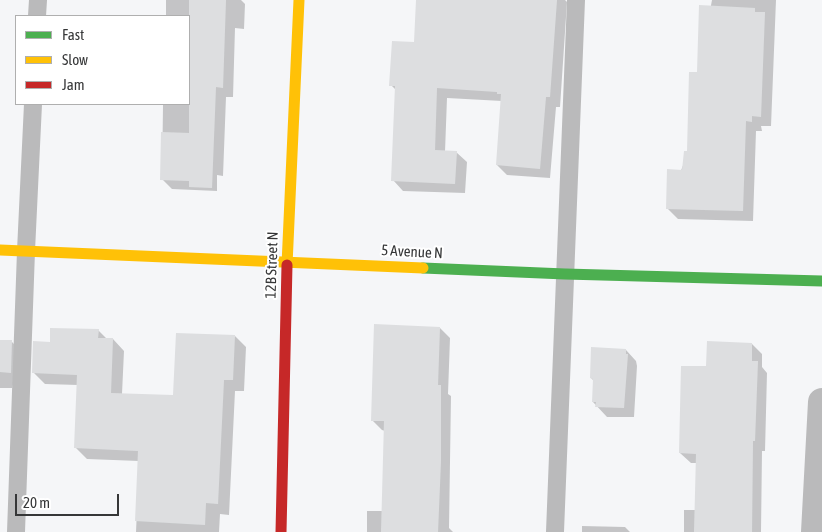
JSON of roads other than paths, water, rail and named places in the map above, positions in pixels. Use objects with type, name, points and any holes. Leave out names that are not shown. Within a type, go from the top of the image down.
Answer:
[{"type":"main road","name":"12B Street N","points":[[281,532],[287,262],[299,0]]},
{"type":"main road","name":"5 Avenue N","points":[[0,250],[565,274],[822,281]]},
{"type":"street","points":[[816,532],[822,402]]},
{"type":"lane","points":[[37,15],[38,0]]},
{"type":"lane","points":[[555,532],[576,0]]},
{"type":"lane","points":[[16,532],[32,105]]}]
